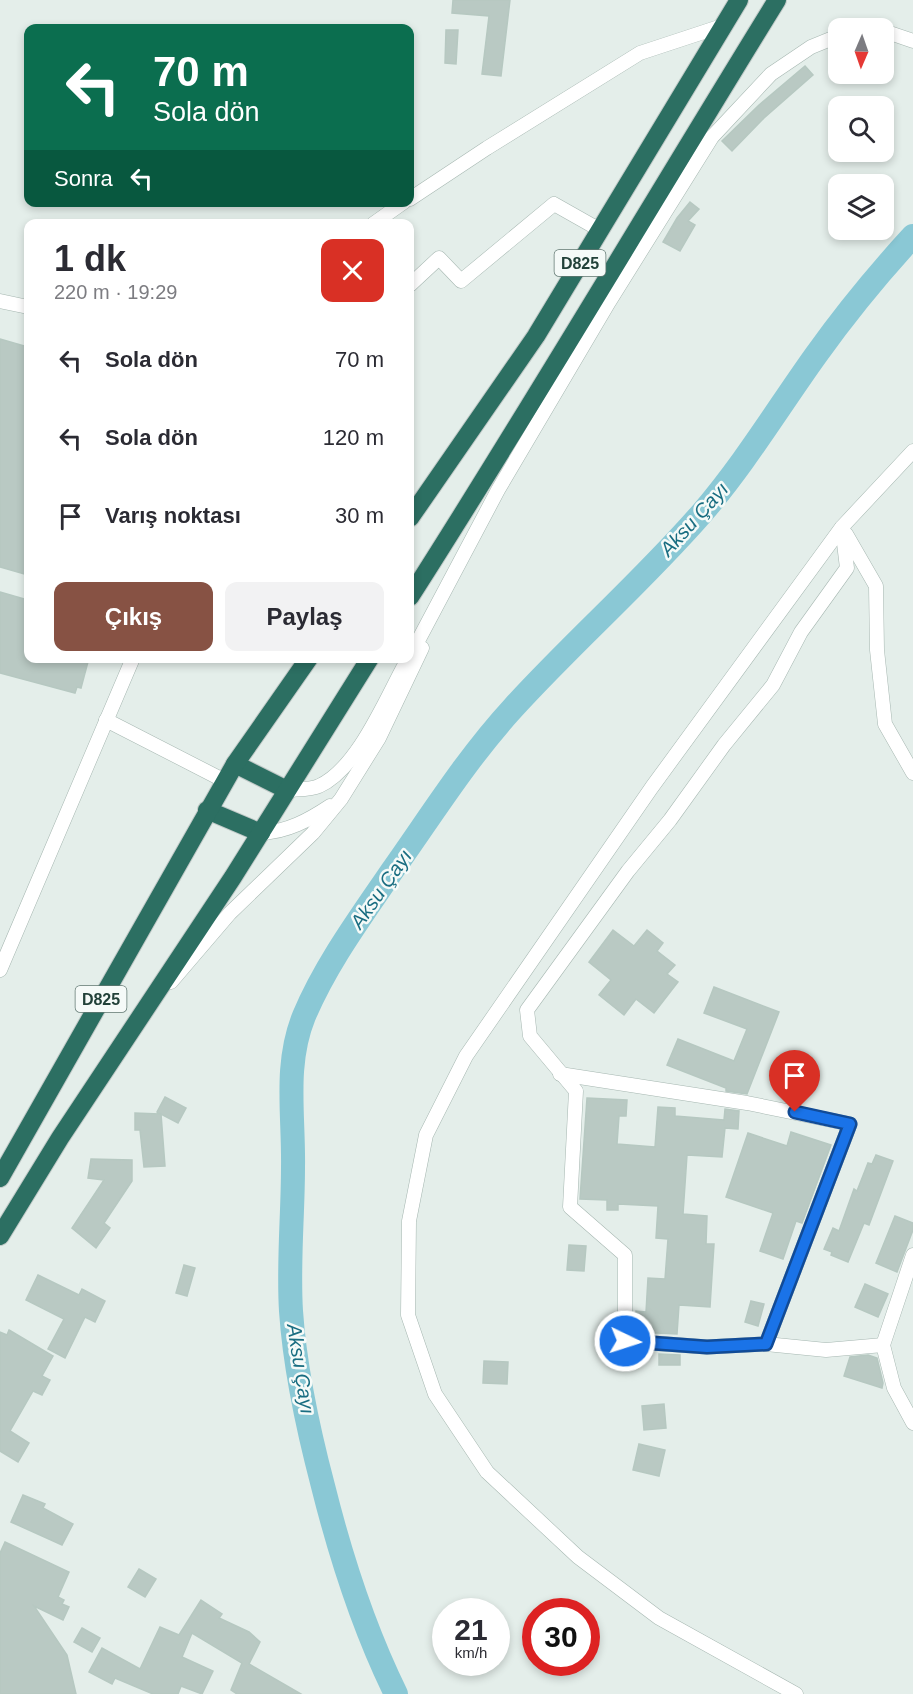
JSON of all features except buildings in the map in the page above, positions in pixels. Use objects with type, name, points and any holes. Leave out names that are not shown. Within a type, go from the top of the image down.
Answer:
[{"type":"highway","name":"D825","points":[[414,512],[536,336],[739,0]]},
{"type":"highway","points":[[414,591],[777,0]]},
{"type":"highway","points":[[261,833],[205,815],[245,747],[305,663]]},
{"type":"highway","points":[[0,1236],[125,1037],[261,833],[367,663]]},
{"type":"highway","points":[[235,764],[287,790]]},
{"type":"highway","name":"D825","points":[[0,1178],[205,815]]},
{"type":"street","points":[[414,196],[486,148],[640,54],[722,26]]},
{"type":"street","points":[[894,34],[913,41]]},
{"type":"street","points":[[414,648],[498,490],[609,302],[712,137],[771,74],[812,47],[828,40]]},
{"type":"street","points":[[414,281],[439,258],[460,281],[554,204],[600,230]]},
{"type":"street","points":[[380,219],[397,207]]},
{"type":"street","points":[[0,301],[24,306]]},
{"type":"street","points":[[796,1694],[659,1618],[578,1557],[487,1472],[435,1394],[408,1315],[409,1221],[426,1135],[466,1056],[652,787],[842,527],[911,460]]},
{"type":"street","points":[[125,1037],[230,914],[313,833],[341,799],[379,738],[483,519]]},
{"type":"street","points":[[842,527],[876,586],[877,650],[885,724],[913,773]]},
{"type":"street","points":[[842,527],[847,568],[801,632],[772,685],[724,744],[670,820],[628,871],[527,1010],[530,1036],[576,1092],[570,1207],[625,1255],[625,1341],[707,1347],[766,1344],[826,1350],[883,1345]]},
{"type":"street","points":[[0,970],[131,663]]},
{"type":"street","points":[[287,790],[319,786],[350,761],[406,663]]},
{"type":"street","points":[[106,720],[225,781]]},
{"type":"street","points":[[261,833],[270,833],[310,819],[341,799]]},
{"type":"street","points":[[560,1074],[747,1103],[850,1124],[766,1344]]},
{"type":"street","points":[[913,1256],[883,1345],[894,1388],[913,1423]]},
{"type":"waterway","name":"Aksu Çayı","points":[[396,1694],[363,1618],[337,1539],[312,1443],[296,1356],[290,1293],[293,1167],[291,1091],[294,1053],[304,1016],[333,960],[356,924],[480,747],[536,683],[656,563],[702,513],[747,455],[839,324],[913,236]]},
{"type":"route","points":[[625,1341],[707,1347],[766,1344],[850,1124],[795,1112]]}]
